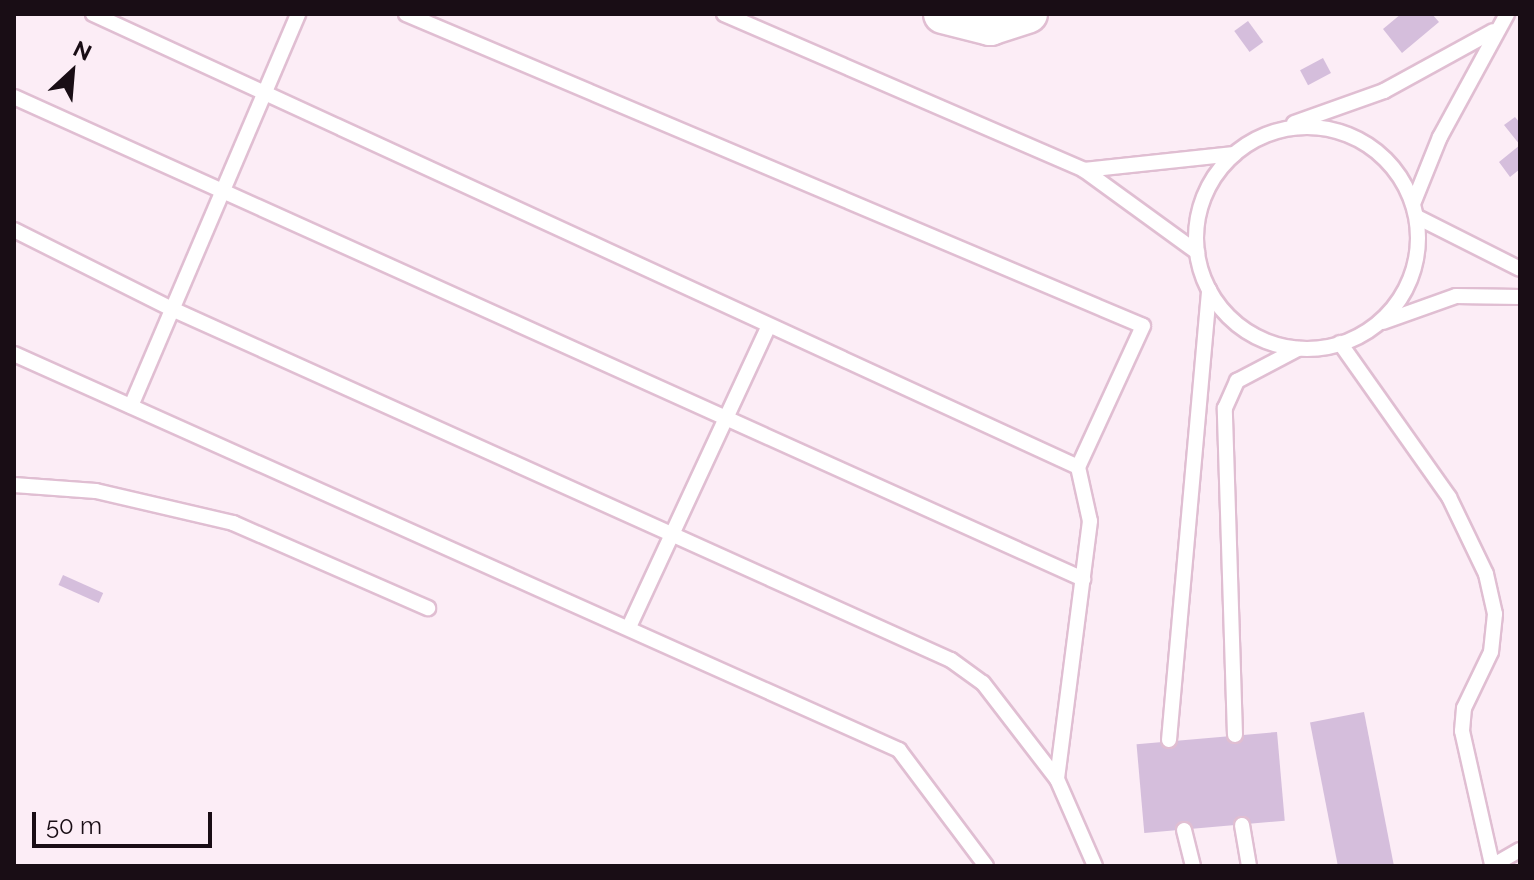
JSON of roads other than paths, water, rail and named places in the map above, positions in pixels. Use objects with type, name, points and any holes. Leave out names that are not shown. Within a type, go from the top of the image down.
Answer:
[{"type":"main road","points":[[943,14],[990,26],[1028,14]]},
{"type":"lane","points":[[93,14],[1078,467]]},
{"type":"lane","points":[[131,406],[172,309],[226,196],[298,14]]},
{"type":"lane","points":[[406,14],[1143,326],[1078,467],[1090,521],[1057,779]]},
{"type":"lane","points":[[724,14],[1084,170],[1197,252]]},
{"type":"lane","points":[[1379,324],[1413,276],[1415,210],[1493,31],[1507,14]]},
{"type":"lane","points":[[1084,170],[1234,154],[1274,132],[1384,91],[1493,31]]},
{"type":"lane","points":[[14,97],[226,196],[1083,579]]},
{"type":"lane","points":[[1274,132],[1308,127],[1359,140],[1397,173],[1415,210],[1520,269]]},
{"type":"lane","points":[[1234,154],[1199,210],[1197,252],[1209,290],[1239,326],[1298,349]]},
{"type":"lane","points":[[14,230],[172,309],[951,660],[983,683],[1057,779],[1095,866]]},
{"type":"lane","points":[[1169,740],[1209,290]]},
{"type":"lane","points":[[1235,735],[1225,408],[1237,381],[1298,349],[1340,343],[1379,324],[1456,296],[1520,297]]},
{"type":"lane","points":[[629,627],[769,326]]},
{"type":"lane","points":[[1340,343],[1449,497],[1486,574],[1495,614],[1491,652],[1464,708],[1462,731],[1492,865],[1520,850]]},
{"type":"lane","points":[[14,354],[899,750],[986,866]]},
{"type":"lane","points":[[14,485],[96,491],[233,523],[428,608]]},
{"type":"lane","points":[[1242,825],[1249,866]]},
{"type":"lane","points":[[1184,830],[1193,866]]}]
